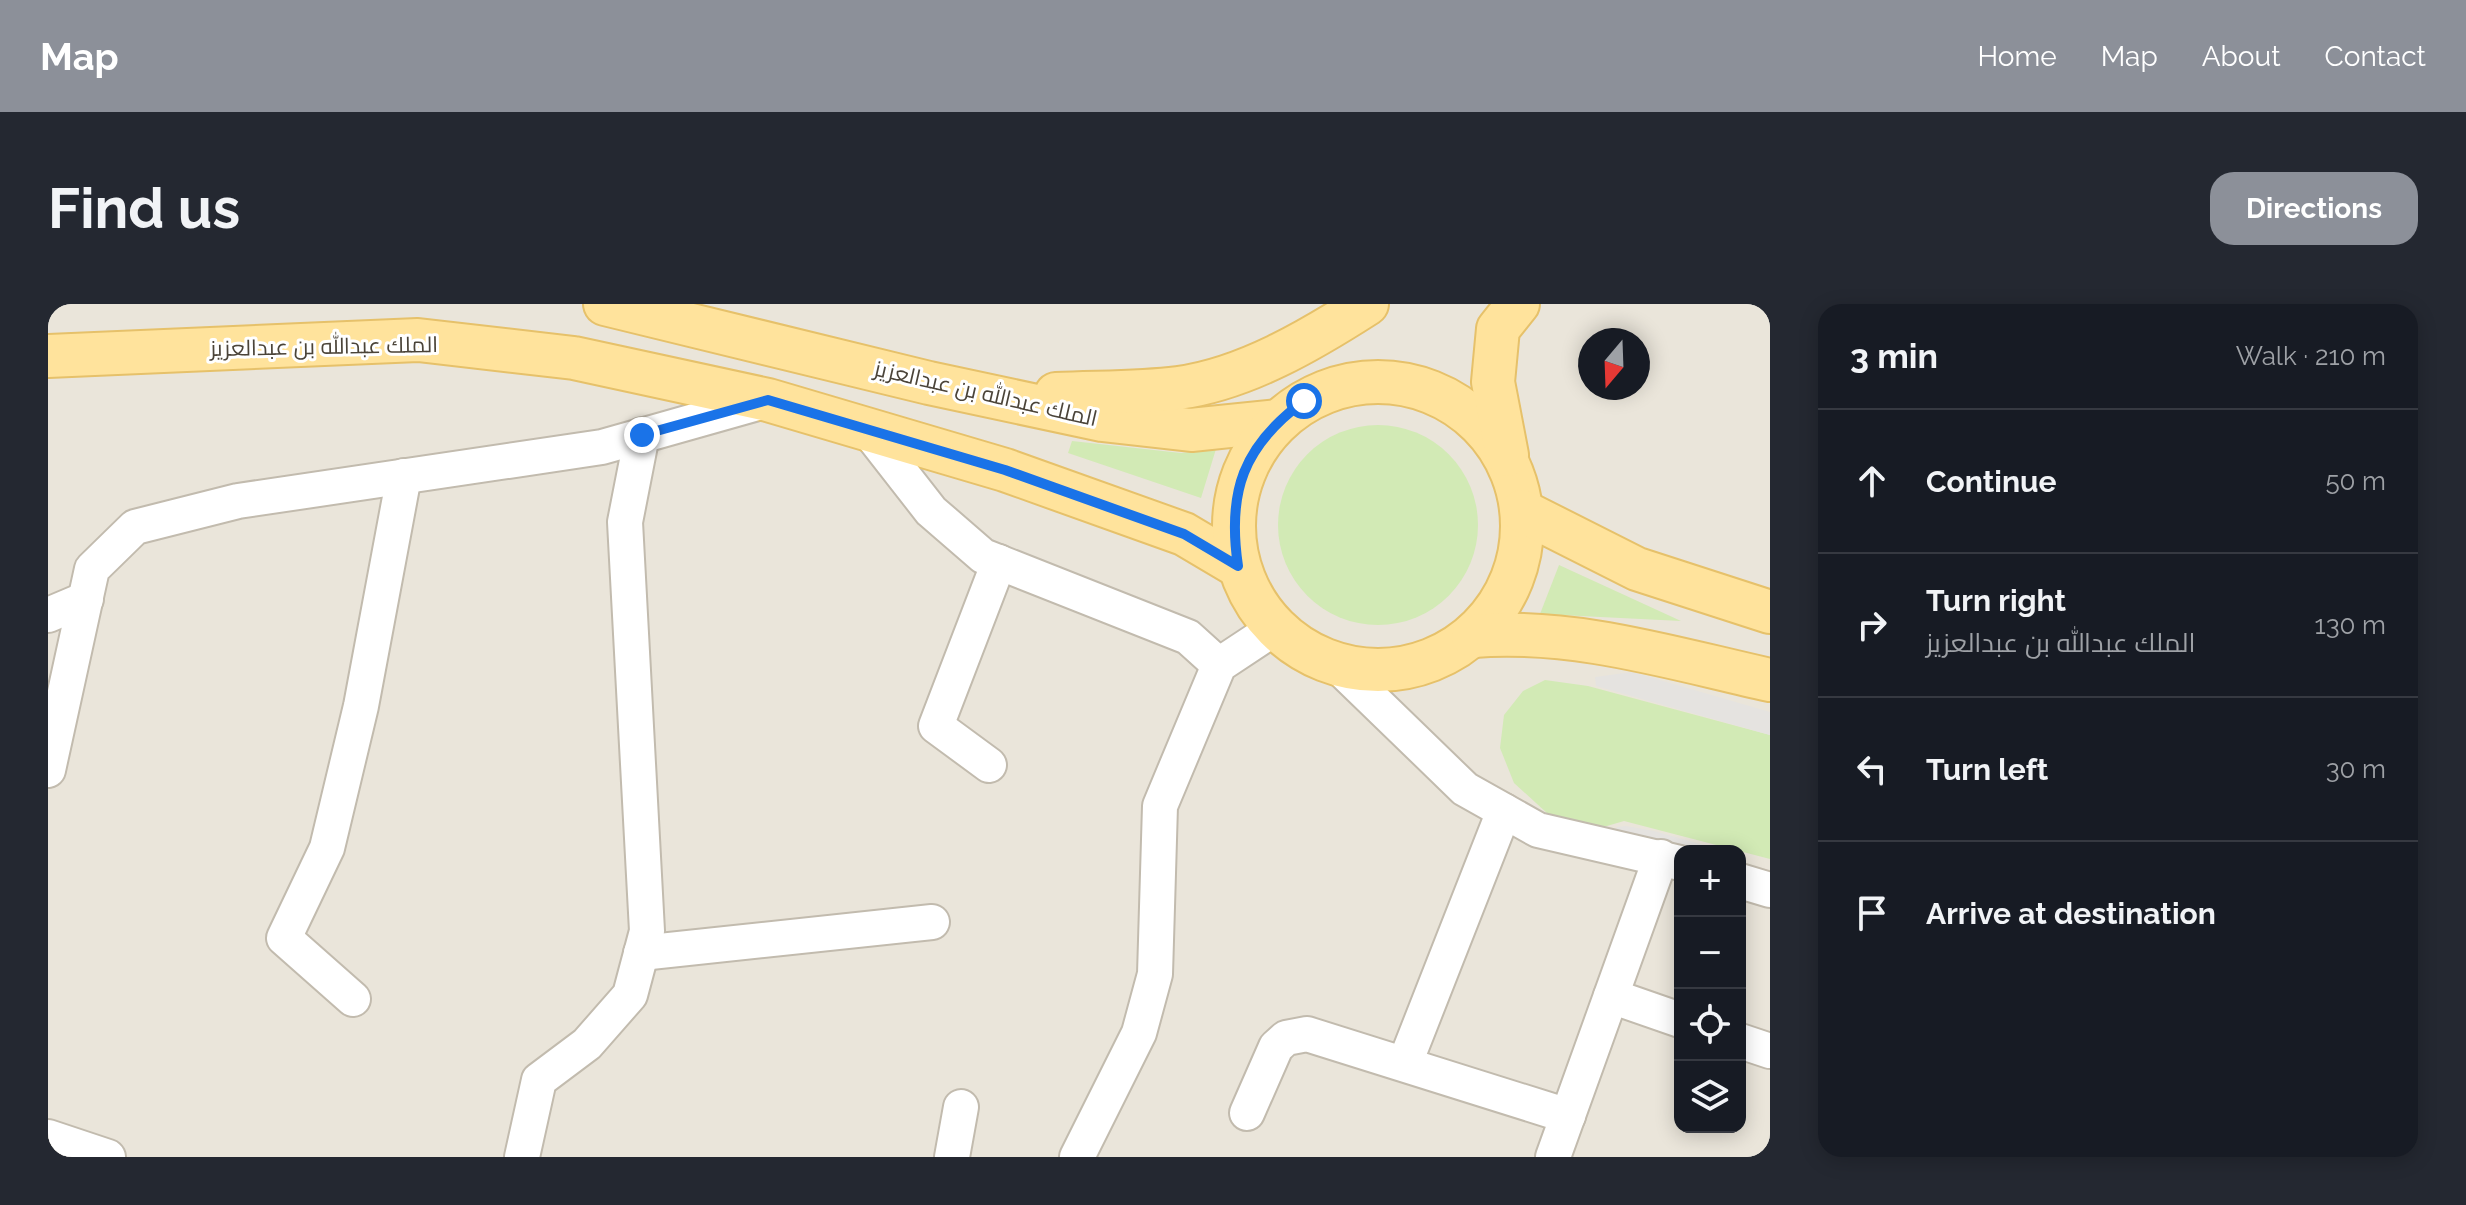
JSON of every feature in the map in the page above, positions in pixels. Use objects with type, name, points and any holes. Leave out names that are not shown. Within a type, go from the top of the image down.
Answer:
[{"type":"main road","name":"الملك عبدالله بن عبدالعزيز","points":[[605,304],[1102,420],[1191,430],[1290,411],[1349,384],[1396,382],[1443,396],[1482,424],[1509,464]]},
{"type":"main road","points":[[997,397],[1180,388],[1244,369],[1318,335],[1367,304]]},
{"type":"main road","points":[[1375,304],[1290,411],[1252,452],[1237,488],[1232,527],[1238,566],[1253,599],[1275,628],[1336,664],[1384,670],[1431,661],[1473,636],[1503,600],[1520,557],[1522,511],[1493,382],[1498,329],[1518,304]]},
{"type":"main road","name":"الملك عبدالله بن عبدالعزيز","points":[[48,356],[418,340],[574,358],[768,400],[1005,470],[1184,534],[1238,566]]},
{"type":"main road","points":[[1522,511],[1637,569],[1770,612]]},
{"type":"main road","points":[[1473,636],[1513,633],[1574,636],[1770,680]]},
{"type":"street","points":[[48,770],[92,569],[135,527],[238,501],[602,447],[768,400]]},
{"type":"street","points":[[867,429],[931,511],[983,556],[1188,637],[1219,665]]},
{"type":"street","points":[[522,1157],[539,1080],[587,1044],[630,995],[647,931],[625,522],[642,435]]},
{"type":"street","points":[[353,999],[284,938],[327,848],[361,706],[404,476]]},
{"type":"street","points":[[989,765],[936,726],[999,562]]},
{"type":"street","points":[[48,615],[86,599]]},
{"type":"street","points":[[1077,1157],[1139,1033],[1155,974],[1160,806],[1219,665],[1275,628]]},
{"type":"street","points":[[1336,664],[1465,789],[1538,830],[1670,860],[1611,996],[1553,1157]]},
{"type":"street","points":[[1405,1063],[1504,811]]},
{"type":"street","points":[[1746,883],[1770,890]]},
{"type":"street","points":[[641,953],[932,922]]},
{"type":"street","points":[[1611,996],[1674,1018]]},
{"type":"street","points":[[1247,1113],[1276,1047],[1286,1038],[1307,1034],[1568,1116]]},
{"type":"street","points":[[1746,1043],[1770,1051]]},
{"type":"street","points":[[952,1157],[961,1107]]},
{"type":"street","points":[[48,1137],[108,1157]]},
{"type":"shaded area","points":[[48,304],[1770,304],[1770,1157],[48,1157]]},
{"type":"shaded area","points":[[1632,672],[1770,712],[1770,735],[1596,686],[1595,677]]},
{"type":"shaded area","points":[[1617,827],[1654,831],[1704,845],[1674,845],[1674,850],[1610,837]]},
{"type":"green space","points":[[1378,425],[1416,433],[1449,454],[1470,487],[1478,525],[1470,563],[1449,596],[1416,617],[1378,625],[1340,617],[1307,596],[1286,563],[1278,525],[1286,487],[1307,454],[1340,433]]},
{"type":"green space","points":[[1072,441],[1181,453],[1216,449],[1201,498],[1068,453]]},
{"type":"green space","points":[[1559,565],[1681,621],[1540,614]]},
{"type":"green space","points":[[1545,680],[1588,686],[1770,735],[1770,859],[1746,853],[1746,845],[1716,845],[1624,821],[1600,828],[1548,814],[1514,783],[1500,748],[1504,715],[1523,691]]},
{"type":"route","points":[[642,435],[768,400],[1005,470],[1184,534],[1238,566],[1232,527],[1237,488],[1252,452],[1277,421],[1304,401]]}]
